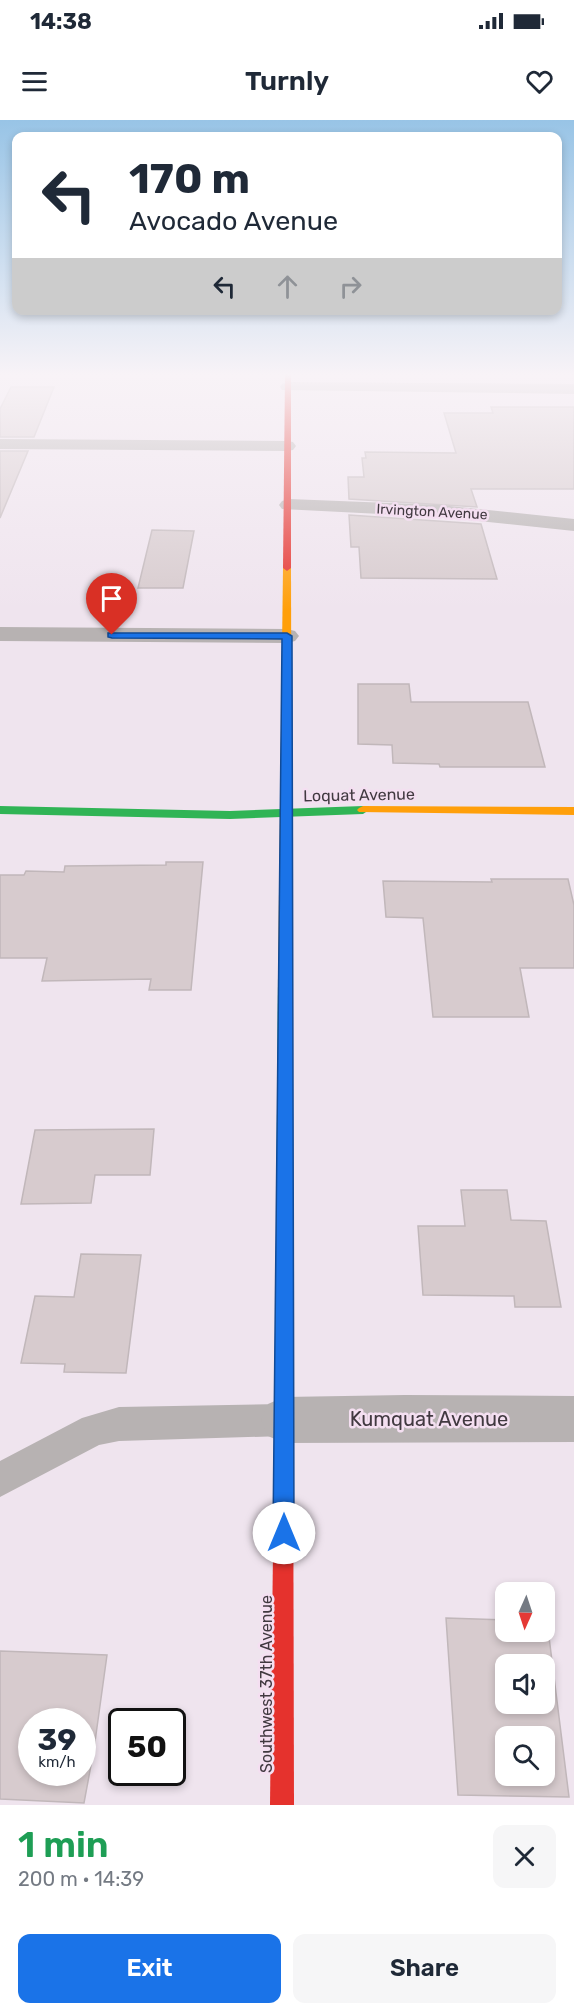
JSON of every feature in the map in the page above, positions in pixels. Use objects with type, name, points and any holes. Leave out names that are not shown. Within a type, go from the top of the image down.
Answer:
[{"type":"main road","name":"Southwest 37th Avenue","points":[[282,1805],[289,505],[287,453]]},
{"type":"main road","name":"Loquat Avenue","points":[[0,810],[230,814],[355,810],[574,811]]},
{"type":"street","name":"Irvington Avenue","points":[[289,505],[440,511],[574,525]]},
{"type":"street","points":[[0,634],[287,636]]},
{"type":"street","name":"Kumquat Avenue","points":[[284,1420],[574,1419]]},
{"type":"lane","points":[[0,1480],[94,1430],[119,1424],[284,1420]]},
{"type":"building","points":[[0,453],[27,453],[0,518]]},
{"type":"building","points":[[365,453],[574,453],[574,489],[471,489],[477,507],[349,499],[348,477],[364,477],[362,458],[366,458]]},
{"type":"building","points":[[349,515],[481,524],[497,579],[361,578],[359,547],[351,547]]},
{"type":"building","points":[[152,530],[194,531],[183,588],[138,588]]},
{"type":"building","points":[[358,684],[409,684],[411,702],[528,702],[545,767],[440,767],[439,764],[393,763],[392,745],[358,744]]},
{"type":"building","points":[[166,862],[203,862],[191,990],[149,990],[151,979],[42,981],[47,958],[0,958],[0,875],[24,875],[26,871],[64,872],[65,866],[166,865]]},
{"type":"building","points":[[491,879],[568,879],[574,905],[574,968],[520,968],[529,1017],[433,1017],[423,918],[386,917],[383,881],[492,882]]},
{"type":"building","points":[[154,1129],[150,1175],[95,1175],[91,1203],[21,1204],[35,1130]]},
{"type":"building","points":[[461,1190],[507,1190],[511,1220],[546,1221],[561,1307],[515,1307],[514,1296],[423,1295],[418,1226],[465,1226]]},
{"type":"building","points":[[81,1254],[141,1255],[126,1373],[64,1372],[65,1364],[21,1363],[35,1296],[74,1297]]},
{"type":"building","points":[[446,1618],[495,1620],[495,1642],[550,1642],[551,1654],[495,1654],[495,1714],[555,1714],[555,1685],[569,1797],[458,1795]]},
{"type":"building","points":[[0,1651],[107,1655],[96,1735],[96,1708],[18,1708],[18,1786],[87,1786],[84,1803],[0,1799]]},
{"type":"traffic: fast","points":[[0,810],[230,815],[363,810]]},
{"type":"traffic: fast","points":[[284,1382],[285,975]]},
{"type":"traffic: slow","points":[[285,975],[287,568]]},
{"type":"traffic: slow","points":[[363,810],[574,811]]},
{"type":"traffic: jam","points":[[287,568],[288,453]]},
{"type":"traffic: jam","points":[[282,1805],[284,1382]]},
{"type":"route","points":[[112,635],[287,636],[284,1533]]}]
